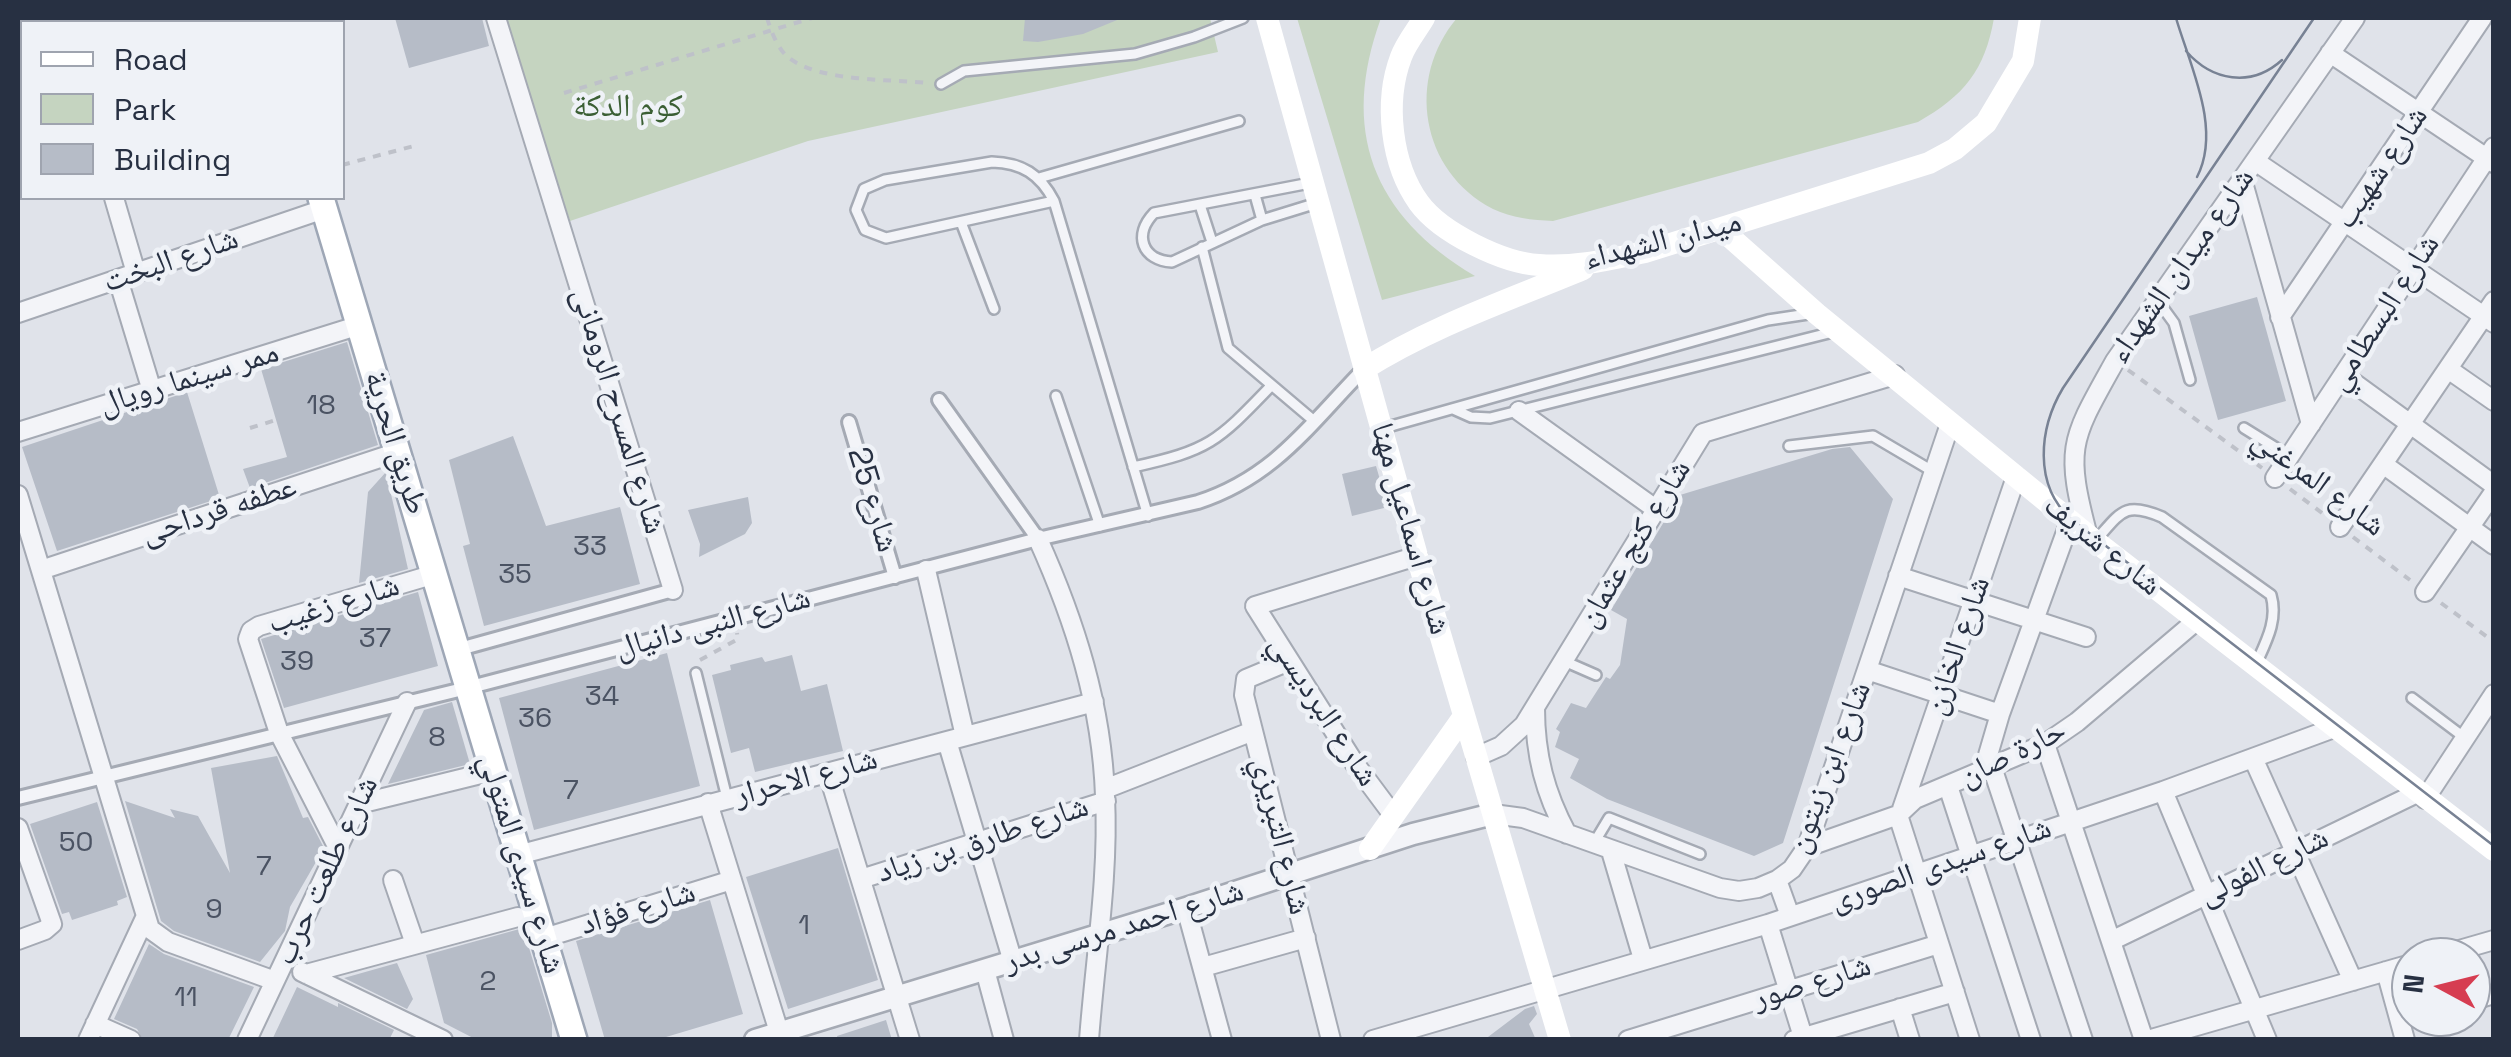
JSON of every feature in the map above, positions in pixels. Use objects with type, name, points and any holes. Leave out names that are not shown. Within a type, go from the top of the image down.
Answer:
[{"type":"main road","name":"شارع اسماعيل مهنا","points":[[1267,18],[1417,556],[1560,1040]]},
{"type":"main road","name":"ميدان الشهداء","points":[[1424,18],[1401,55],[1392,94],[1393,133],[1402,171],[1420,206],[1454,232],[1488,252],[1538,265],[1600,262],[1722,229],[1929,163],[1955,149],[1986,123],[2023,61],[2030,18]]},
{"type":"main road","name":"طريق الحرية","points":[[323,203],[467,688]]},
{"type":"main road","name":"شارع شريف","points":[[1722,229],[1817,314],[2016,478],[2494,850]]},
{"type":"main road","points":[[1364,369],[1445,326],[1600,262]]},
{"type":"main road","name":"شارع سيدى المتولي","points":[[467,688],[574,1040]]},
{"type":"main road","points":[[1370,849],[1464,716]]},
{"type":"street","name":"شارع المسرح الرومانى","points":[[456,650],[673,590],[496,18]]},
{"type":"street","name":"شارع ميدان الشهداء","points":[[2084,532],[2072,471],[2073,448],[2082,419],[2115,361],[2355,18]]},
{"type":"street","name":"شارع شهيب","points":[[2280,318],[2482,18]]},
{"type":"street","points":[[2330,54],[2491,156]]},
{"type":"street","name":"شارع البسطامي","points":[[2275,478],[2491,156]]},
{"type":"street","points":[[2255,160],[2414,268],[2490,313],[2340,527]]},
{"type":"street","points":[[2242,179],[2311,424]]},
{"type":"street","points":[[114,200],[152,391]]},
{"type":"street","name":"شارع البخت","points":[[18,313],[323,203]]},
{"type":"street","name":"ممر سينما رويال","points":[[18,432],[360,325]]},
{"type":"street","name":"شارع النبى دانيال","points":[[18,798],[467,688],[1223,494],[1258,475],[1284,454],[1364,369]]},
{"type":"street","points":[[2448,369],[2494,401]]},
{"type":"street","name":"شارع كنج عثمان","points":[[1476,756],[1501,746],[1524,724],[1703,433],[1895,375]]},
{"type":"street","points":[[2343,376],[2494,489],[2426,592]]},
{"type":"street","points":[[939,400],[1038,540],[1062,592],[1094,702],[1105,795],[1105,868],[1089,1040]]},
{"type":"street","points":[[1520,411],[1657,510]]},
{"type":"street","name":"شارع 25","points":[[849,422],[895,577]]},
{"type":"street","name":"شارع ابن زيتون","points":[[1493,814],[1523,818],[1720,888],[1758,888],[1792,869],[1807,847],[1950,424]]},
{"type":"street","name":"عطفه قرداحى","points":[[41,570],[398,452]]},
{"type":"street","points":[[2383,464],[2494,545]]},
{"type":"street","name":"شارع الخازن","points":[[1899,814],[2016,478]]},
{"type":"street","points":[[18,495],[22,523],[41,570],[100,776],[150,929],[168,942],[275,981]]},
{"type":"street","points":[[2082,1040],[1988,748],[2034,620],[2084,532]]},
{"type":"street","name":"شارع البرديسي","points":[[1392,816],[1255,606],[1417,556]]},
{"type":"street","points":[[926,570],[977,842],[1012,962]]},
{"type":"street","name":"شارع زغيب","points":[[279,733],[250,648],[251,631],[435,574]]},
{"type":"street","points":[[1898,576],[2086,637]]},
{"type":"street","name":"حارة صان","points":[[1807,847],[1899,814],[1912,801],[2046,744],[2196,621]]},
{"type":"street","name":"شارع التبريزي","points":[[1290,660],[1253,675],[1244,685],[1331,1040]]},
{"type":"street","points":[[1867,670],[2000,714]]},
{"type":"street","points":[[2421,796],[2465,738],[2486,722],[2494,694]]},
{"type":"street","name":"شارع طلعت حرب","points":[[247,1040],[407,702]]},
{"type":"street","name":"شارع الاحرار","points":[[518,855],[1094,702]]},
{"type":"street","points":[[1535,708],[1541,774],[1567,834]]},
{"type":"street","name":"شارع سيدى الصورى","points":[[1373,1040],[1768,924],[2334,728]]},
{"type":"street","name":"شارع طارق بن زياد","points":[[860,878],[977,842],[1105,795],[1253,731]]},
{"type":"street","points":[[279,733],[338,848]]},
{"type":"street","points":[[2046,744],[2146,1040],[2391,970]]},
{"type":"street","points":[[2253,758],[2353,980]]},
{"type":"street","points":[[359,804],[493,771]]},
{"type":"street","points":[[828,772],[910,1040]]},
{"type":"street","points":[[1948,786],[2031,1040]]},
{"type":"street","points":[[2163,790],[2266,1040]]},
{"type":"street","name":"شارع الفولى","points":[[2110,941],[2421,796]]},
{"type":"street","points":[[717,801],[732,880],[779,1032]]},
{"type":"street","name":"شارع احمد مرسى بدر","points":[[755,1040],[1413,834],[1493,814]]},
{"type":"street","points":[[1899,814],[1970,1040]]},
{"type":"street","points":[[18,828],[52,924],[18,940]]},
{"type":"street","points":[[1602,847],[1644,960]]},
{"type":"street","points":[[394,880],[415,944]]},
{"type":"street","name":"شارع فؤاد","points":[[544,938],[732,880]]},
{"type":"street","points":[[1777,880],[1790,916]]},
{"type":"street","points":[[1186,908],[1222,1040]]},
{"type":"street","points":[[306,974],[518,917]]},
{"type":"street","points":[[131,1040],[91,1032],[145,918]]},
{"type":"street","points":[[1768,924],[1800,1039],[1955,992]]},
{"type":"street","points":[[1203,966],[1306,938]]},
{"type":"street","name":"شارع صور","points":[[1638,1038],[1939,944]]},
{"type":"street","points":[[284,962],[442,1039]]},
{"type":"street","points":[[985,970],[1004,1040]]},
{"type":"street","points":[[2386,971],[2391,989]]},
{"type":"street","points":[[1900,1008],[1910,1040]]},
{"type":"lane","points":[[941,84],[964,72],[1135,54],[1243,18]]},
{"type":"lane","points":[[1039,178],[1239,122]]},
{"type":"lane","points":[[1054,201],[886,238],[866,230],[856,210],[864,189],[885,180],[992,162],[1009,162],[1039,178],[1054,201],[1148,516]]},
{"type":"lane","points":[[1316,193],[1172,262],[1158,261],[1146,252],[1141,238],[1144,224],[1154,213],[1255,195],[1316,193]]},
{"type":"lane","points":[[1255,195],[1262,220]]},
{"type":"lane","points":[[1200,204],[1224,341],[1233,354],[1313,420]]},
{"type":"lane","points":[[962,222],[994,309]]},
{"type":"lane","points":[[2157,300],[2174,323],[2190,380]]},
{"type":"lane","points":[[1381,429],[1768,320],[1817,314]]},
{"type":"lane","points":[[1453,409],[1481,418],[1520,411],[1839,330]]},
{"type":"lane","points":[[1133,467],[1196,452],[1213,442],[1271,386]]},
{"type":"lane","points":[[1056,396],[1100,526]]},
{"type":"lane","points":[[2244,428],[2290,456]]},
{"type":"lane","points":[[1789,446],[1873,436],[1934,472]]},
{"type":"lane","points":[[2084,532],[2131,508],[2143,509],[2162,517],[2271,595],[2271,632],[2255,667]]},
{"type":"lane","points":[[1564,661],[1596,675]]},
{"type":"lane","points":[[696,673],[717,801]]},
{"type":"lane","points":[[2412,698],[2465,738]]},
{"type":"lane","points":[[1602,847],[1609,818],[1700,854]]},
{"type":"path","points":[[767,18],[786,56],[806,67],[824,73],[941,84]]},
{"type":"path","points":[[564,93],[812,18]]},
{"type":"path","points":[[345,165],[414,146]]},
{"type":"path","name":"شارع المرغني","points":[[2115,361],[2494,642]]},
{"type":"path","points":[[250,428],[276,420]]},
{"type":"path","points":[[696,673],[700,658],[738,639],[736,629]]},
{"type":"green space","name":"كوم الدكة","points":[[504,18],[1210,18],[1218,52],[808,141],[570,221]]},
{"type":"green space","points":[[1297,18],[1381,18],[1369,59],[1364,97],[1366,133],[1374,166],[1389,197],[1411,226],[1475,276],[1382,300]]},
{"type":"green space","points":[[1457,18],[1994,18],[1985,53],[1970,80],[1948,102],[1918,122],[1553,221],[1507,215],[1493,209],[1468,192],[1449,172],[1436,148],[1428,122],[1431,68],[1441,42]]},
{"type":"building","points":[[395,18],[482,18],[489,46],[409,68]]},
{"type":"building","points":[[1025,18],[1122,18],[1083,34],[1038,42],[1023,41]]},
{"type":"building","points":[[2257,297],[2286,401],[2218,420],[2189,316]]},
{"type":"building","points":[[347,342],[378,445],[250,488],[243,469],[287,457],[261,369]]},
{"type":"building","points":[[187,392],[220,498],[57,551],[22,447]]},
{"type":"building","points":[[513,436],[546,526],[620,507],[640,584],[484,626],[463,546],[470,544],[449,460]]},
{"type":"building","points":[[1850,447],[1893,499],[1783,843],[1754,856],[1607,799],[1570,778],[1579,759],[1555,747],[1560,732],[1556,729],[1571,703],[1586,708],[1606,677],[1610,679],[1620,665],[1627,619],[1611,610],[1680,495]]},
{"type":"building","points":[[1376,466],[1388,507],[1352,516],[1342,474]]},
{"type":"building","points":[[386,472],[408,569],[359,583],[368,492]]},
{"type":"building","points":[[748,497],[752,523],[745,534],[699,557],[700,544],[688,510]]},
{"type":"building","points":[[418,592],[438,666],[284,708],[261,639]]},
{"type":"building","points":[[667,653],[700,786],[534,830],[499,698]]},
{"type":"building","points":[[792,655],[801,691],[827,684],[843,751],[755,772],[749,748],[731,753],[712,675],[731,670],[730,665],[762,657],[765,662]]},
{"type":"building","points":[[452,702],[470,764],[388,784],[424,710]]},
{"type":"building","points":[[277,756],[303,818],[308,817],[324,848],[290,907],[285,931],[260,962],[174,931],[161,921],[125,801],[175,818],[170,809],[198,816],[230,873],[211,768]]},
{"type":"building","points":[[97,802],[127,897],[117,901],[118,905],[72,920],[69,912],[62,914],[30,824]]},
{"type":"building","points":[[838,848],[878,980],[788,1009],[746,877]]},
{"type":"building","points":[[710,900],[743,1014],[656,1040],[605,1040],[576,941]]},
{"type":"building","points":[[523,928],[552,1023],[552,1040],[477,1040],[444,1023],[426,955]]},
{"type":"building","points":[[149,944],[164,954],[254,987],[228,1040],[143,1040],[137,1029],[114,1019]]},
{"type":"building","points":[[397,963],[413,999],[407,1009],[344,978]]},
{"type":"building","points":[[297,987],[394,1030],[389,1040],[272,1040]]},
{"type":"building","points":[[1534,1006],[1537,1014],[1529,1024],[1536,1040],[1484,1040],[1525,1009]]},
{"type":"building","points":[[886,1020],[892,1040],[838,1040],[837,1036]]},
{"type":"tram line","points":[[2176,18],[2205,118],[2204,158],[2197,177]]},
{"type":"tram line","points":[[2314,18],[2063,388],[2045,438],[2045,473],[2050,490],[2071,519],[2494,846]]},
{"type":"tram line","points":[[2186,51],[2208,69],[2232,77],[2258,75],[2282,60]]}]
